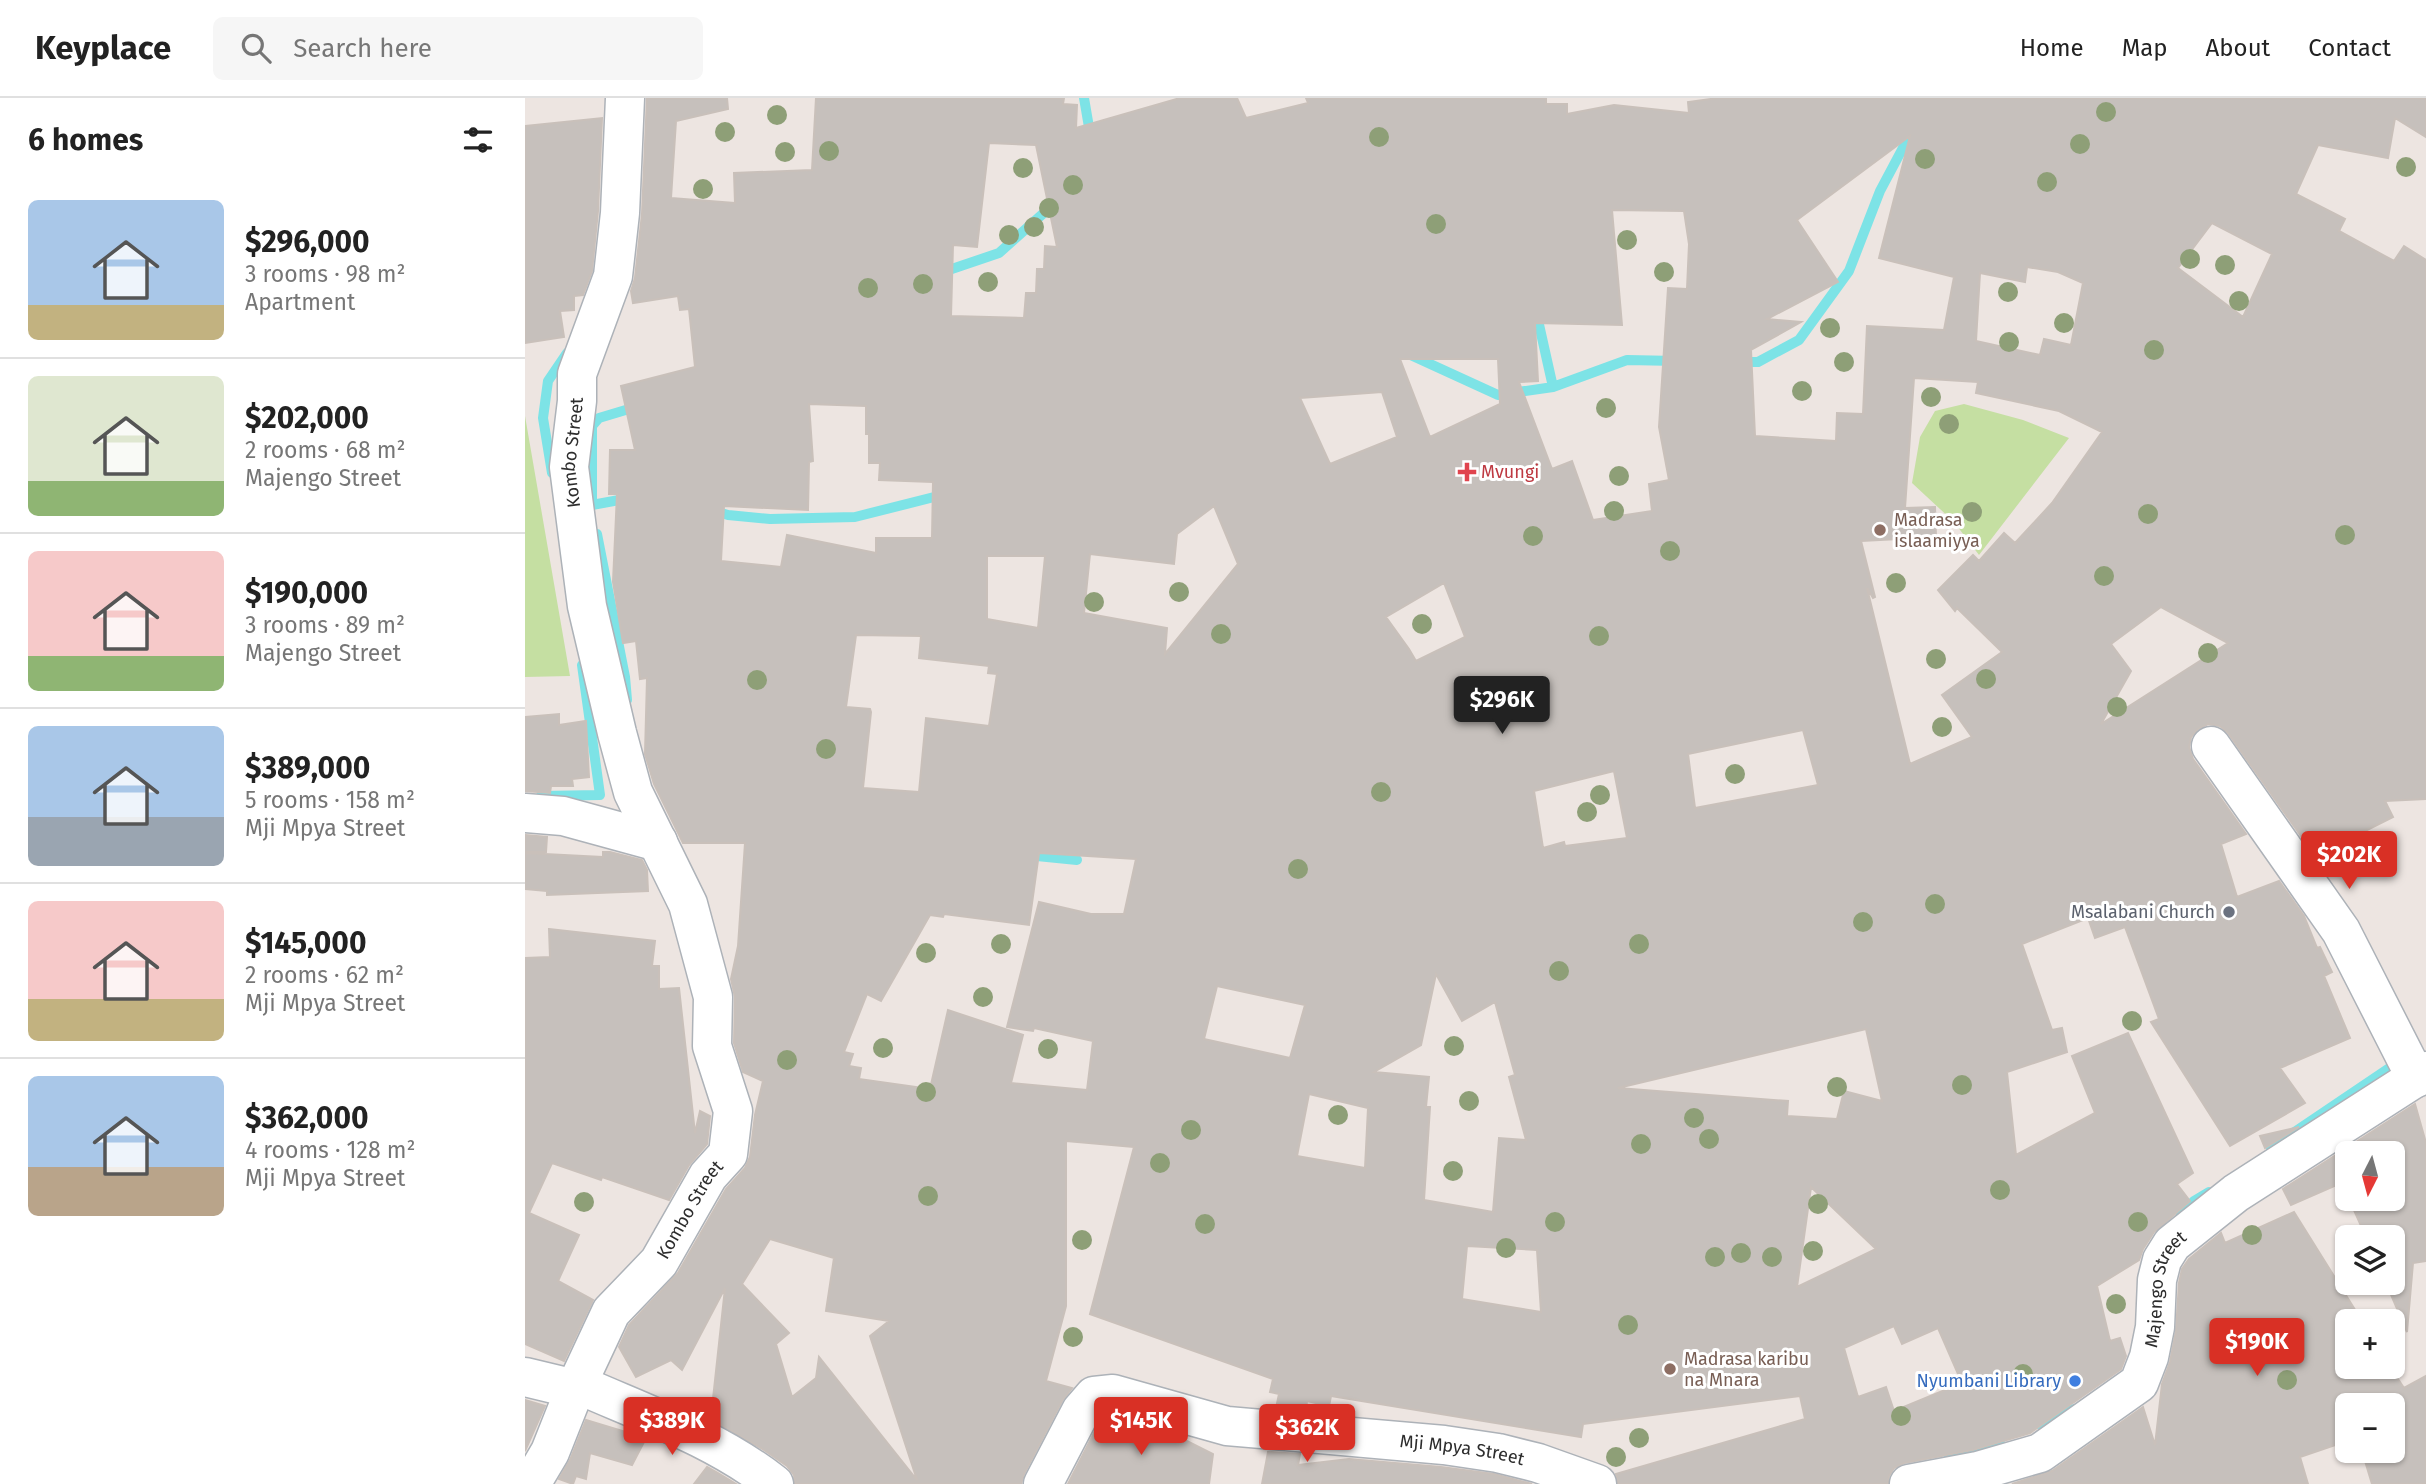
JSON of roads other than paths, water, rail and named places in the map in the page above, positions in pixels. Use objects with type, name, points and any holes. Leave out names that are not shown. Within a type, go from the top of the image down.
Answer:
[{"type":"street","name":"Kombo Street","points":[[575,1390],[611,1312],[659,1262],[708,1176],[728,1154],[733,1111],[712,1046],[713,997],[688,904],[633,792],[590,619],[569,467],[577,401],[577,373],[613,276],[620,223],[625,98]]},
{"type":"street","points":[[2211,746],[2341,932],[2421,1074]]},
{"type":"street","points":[[525,813],[563,816],[658,842]]},
{"type":"street","name":"Majengo Street","points":[[1909,1484],[1978,1471],[2040,1453],[2139,1383],[2149,1357],[2155,1327],[2157,1280],[2162,1260],[2172,1244],[2237,1193],[2421,1074]]},
{"type":"street","points":[[525,1377],[575,1390]]},
{"type":"street","points":[[531,1484],[550,1452],[575,1390],[582,1386],[711,1441],[752,1466],[774,1484]]},
{"type":"street","name":"Mji Mpya Street","points":[[1043,1484],[1080,1411],[1094,1396],[1113,1394],[1227,1426],[1444,1445],[1498,1453],[1538,1463],[1597,1484]]},
{"type":"waterway","points":[[1084,98],[1091,139]]},
{"type":"waterway","points":[[1739,362],[1758,362],[1799,340],[1849,271],[1880,191],[1914,127]]},
{"type":"waterway","points":[[940,273],[999,253],[1046,211],[1062,209]]},
{"type":"waterway","points":[[1536,311],[1553,387]]},
{"type":"waterway","points":[[1404,352],[1498,395],[1553,387],[1627,360],[1677,361]]},
{"type":"waterway","points":[[552,473],[543,418],[548,381],[567,353]]},
{"type":"waterway","points":[[592,504],[592,426],[599,418],[639,406]]},
{"type":"waterway","points":[[711,510],[728,515],[770,519],[855,517],[946,494]]},
{"type":"waterway","points":[[592,505],[630,498]]},
{"type":"waterway","points":[[597,534],[625,677],[627,700]]},
{"type":"waterway","points":[[541,796],[600,795],[582,665]]},
{"type":"waterway","points":[[1027,855],[1077,860]]},
{"type":"waterway","points":[[2271,1148],[2394,1065]]},
{"type":"waterway","points":[[2181,1214],[2194,1201],[2209,1192]]},
{"type":"waterway","points":[[2038,1424],[2074,1409]]},
{"type":"waterway","points":[[1949,1458],[2000,1440]]},
{"type":"place","name":"Mvungi","points":[[1467,472]]},
{"type":"place","name":"Madrasa islaamiyya","points":[[1880,530]]},
{"type":"place","name":"Msalabani Church","points":[[2229,912]]},
{"type":"place","name":"Madrasa karibu na Mnara","points":[[1670,1369]]},
{"type":"place","name":"Nyumbani Library","points":[[2075,1381]]}]
